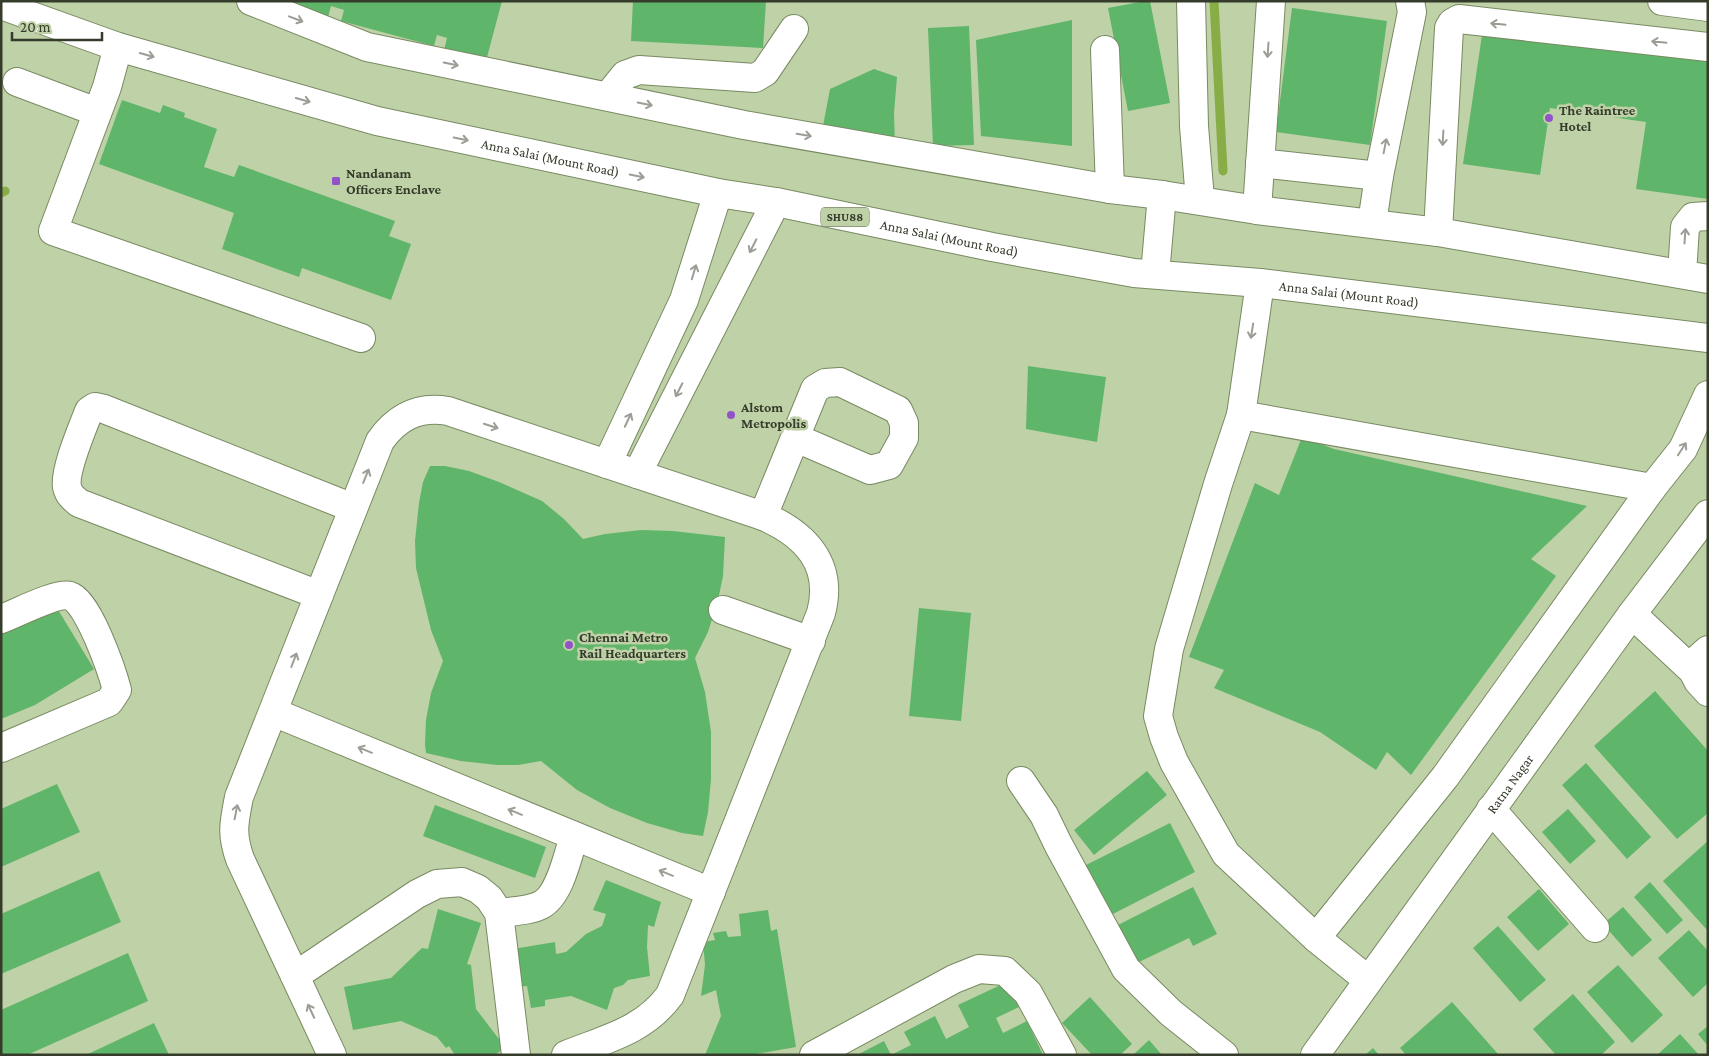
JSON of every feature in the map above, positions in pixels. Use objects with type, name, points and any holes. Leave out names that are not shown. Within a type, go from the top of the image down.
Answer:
[{"type":"main road","points":[[251,1],[367,47],[744,125],[1110,189],[1200,200],[1259,187],[1379,176]]},
{"type":"main road","points":[[1191,1],[1194,126],[1200,200]]},
{"type":"main road","points":[[1259,187],[1271,1]]},
{"type":"main road","points":[[1372,217],[1412,12],[1410,1]]},
{"type":"main road","points":[[1662,1],[1708,7]]},
{"type":"main road","name":"Anna Salai (Mount Road)","points":[[1,5],[118,47],[377,121],[992,247],[1134,273],[1260,282],[1708,338]]},
{"type":"main road","points":[[1438,232],[1449,28],[1452,23],[1459,19],[1708,47]]},
{"type":"main road","points":[[608,96],[624,75],[639,70],[755,78],[765,72],[794,29]]},
{"type":"main road","points":[[118,47],[107,87],[53,231],[361,338]]},
{"type":"main road","points":[[1105,50],[1110,189]]},
{"type":"main road","points":[[17,82],[97,112]]},
{"type":"main road","points":[[1259,187],[1372,217],[1438,232],[1695,276],[1685,227],[1693,217],[1708,216]]},
{"type":"main road","points":[[607,464],[684,300],[718,192]]},
{"type":"main road","points":[[1155,274],[1162,195]]},
{"type":"main road","points":[[637,474],[776,202]]},
{"type":"main road","points":[[1260,282],[1241,415],[1218,484],[1169,649],[1158,716],[1164,738],[1174,762],[1226,854],[1316,938],[1368,980]]},
{"type":"main road","points":[[1316,938],[1445,777],[1652,488],[1683,449],[1708,395]]},
{"type":"main road","points":[[319,595],[88,506],[72,498],[66,482],[68,471],[88,411],[95,407],[104,409],[353,508]]},
{"type":"main road","points":[[332,1055],[240,859],[234,841],[234,823],[240,796],[380,441],[387,431],[411,414],[422,410],[434,409],[448,411],[763,516],[781,524],[811,548],[818,561],[824,582],[825,599],[821,613],[670,995],[652,1016],[634,1028],[566,1055]]},
{"type":"main road","points":[[1241,415],[1652,488]]},
{"type":"main road","points":[[763,516],[796,438]]},
{"type":"main road","name":"Ratna Nagar","points":[[1315,1055],[1632,614],[1708,514]]},
{"type":"main road","points":[[1,619],[55,596],[70,596],[82,604],[111,670],[117,690],[109,702],[1,748]]},
{"type":"main road","points":[[723,610],[810,641]]},
{"type":"main road","points":[[1632,614],[1703,671]]},
{"type":"main road","points":[[273,712],[711,892]]},
{"type":"main road","points":[[1021,781],[1044,815],[1126,969],[1171,1013],[1224,1055]]},
{"type":"main road","points":[[1491,809],[1595,928]]},
{"type":"main road","points":[[499,913],[535,908],[545,903],[559,883],[574,836]]},
{"type":"main road","points":[[295,976],[417,894],[437,884],[462,882],[478,889],[489,898],[499,913],[516,1055]]},
{"type":"main road","points":[[814,1055],[954,979],[979,969],[1005,971],[1028,993],[1062,1055]]},
{"type":"building","points":[[284,1],[502,1],[486,61],[444,50],[447,38],[437,35],[434,46],[341,21],[344,10],[331,6],[328,17]]},
{"type":"building","points":[[633,1],[766,1],[763,48],[631,41]]},
{"type":"building","points":[[1150,1],[1170,103],[1128,111],[1108,8]]},
{"type":"building","points":[[1292,8],[1387,21],[1370,145],[1276,132]]},
{"type":"building","points":[[1072,20],[1072,146],[981,136],[976,40]]},
{"type":"building","points":[[969,26],[974,145],[933,146],[928,28]]},
{"type":"building","points":[[1483,28],[1708,61],[1708,199],[1636,189],[1646,122],[1550,108],[1540,175],[1463,164]]},
{"type":"building","points":[[874,69],[897,77],[894,113],[895,147],[822,131],[830,89]]},
{"type":"building","points":[[122,100],[160,113],[163,105],[185,113],[184,117],[217,129],[204,167],[234,177],[239,165],[395,221],[389,236],[411,244],[391,300],[302,268],[299,277],[222,249],[234,213],[99,164]]},
{"type":"building","points":[[1028,366],[1106,377],[1097,442],[1026,429]]},
{"type":"building","points":[[1302,437],[1334,449],[1587,506],[1531,559],[1556,576],[1411,775],[1387,752],[1376,770],[1320,732],[1214,688],[1224,670],[1189,657],[1255,483],[1279,495]]},
{"type":"building","name":"Chennai Metro Rail Headquarters","points":[[430,466],[445,466],[469,471],[542,501],[564,519],[583,539],[605,534],[641,530],[673,531],[725,537],[723,576],[718,600],[708,632],[695,658],[705,692],[711,732],[711,779],[708,812],[703,836],[682,833],[647,823],[610,808],[577,790],[541,761],[518,765],[497,765],[461,761],[426,753],[426,720],[431,693],[443,661],[431,630],[416,568],[415,541],[419,503],[423,482]]},
{"type":"building","points":[[57,608],[94,669],[35,705],[1,719],[1,633]]},
{"type":"building","points":[[919,608],[971,613],[961,721],[909,716]]},
{"type":"building","points":[[1655,691],[1708,751],[1708,813],[1677,839],[1594,746]]},
{"type":"building","points":[[1586,763],[1651,837],[1627,859],[1562,785]]},
{"type":"building","points":[[1147,771],[1167,795],[1094,855],[1074,830]]},
{"type":"building","points":[[57,784],[80,832],[1,867],[1,809]]},
{"type":"building","points":[[435,805],[546,847],[535,878],[423,836]]},
{"type":"building","points":[[1568,809],[1596,841],[1570,864],[1542,832]]},
{"type":"building","points":[[1170,823],[1195,872],[1109,916],[1084,866]]},
{"type":"building","points":[[1708,841],[1708,931],[1663,881]]},
{"type":"building","points":[[99,871],[121,922],[1,974],[1,914]]},
{"type":"building","points":[[606,880],[661,902],[654,927],[648,925],[647,947],[650,976],[628,980],[623,985],[614,988],[607,1010],[571,996],[545,1000],[545,1006],[531,1008],[527,986],[517,987],[513,949],[555,942],[556,954],[566,952],[586,934],[602,926],[606,914],[593,910]]},
{"type":"building","points":[[1650,882],[1683,920],[1667,934],[1634,897]]},
{"type":"building","points":[[1193,887],[1217,934],[1193,946],[1189,938],[1137,963],[1118,925]]},
{"type":"building","points":[[1539,889],[1569,924],[1538,951],[1507,917]]},
{"type":"building","points":[[1623,907],[1652,940],[1632,957],[1603,924]]},
{"type":"building","points":[[438,909],[481,923],[467,964],[471,965],[476,1009],[505,1047],[495,1055],[455,1055],[449,1046],[446,1048],[437,1037],[401,1021],[353,1030],[344,987],[391,978],[422,948],[428,949]]},
{"type":"building","points":[[768,910],[771,931],[777,929],[796,1047],[750,1055],[705,1055],[721,1016],[716,990],[701,996],[705,965],[703,942],[715,940],[713,933],[726,931],[728,937],[741,936],[739,914]]},
{"type":"building","points":[[1498,926],[1546,980],[1520,1002],[1473,948]]},
{"type":"building","points":[[1689,930],[1708,951],[1708,983],[1693,997],[1658,958]]},
{"type":"building","points":[[128,953],[148,1001],[27,1055],[1,1055],[1,1010]]},
{"type":"building","points":[[1618,965],[1663,1015],[1632,1043],[1587,992]]},
{"type":"building","points":[[1007,982],[1019,1007],[996,1018],[1003,1033],[1027,1021],[1043,1055],[891,1055],[911,1045],[904,1032],[935,1016],[946,1039],[969,1027],[958,1005]]},
{"type":"building","points":[[1573,994],[1615,1042],[1601,1055],[1556,1055],[1533,1029]]},
{"type":"building","points":[[1090,997],[1132,1044],[1120,1055],[1092,1055],[1062,1023]]},
{"type":"building","points":[[1452,1002],[1498,1054],[1406,1055],[1400,1048]]},
{"type":"building","points":[[154,1023],[169,1055],[86,1055]]},
{"type":"building","points":[[1708,1026],[1708,1046],[1698,1034]]},
{"type":"building","points":[[1680,1034],[1699,1055],[1657,1055]]},
{"type":"building","points":[[1149,1040],[1162,1055],[1133,1055]]},
{"type":"building","points":[[884,1041],[891,1055],[857,1055]]},
{"type":"building","points":[[1373,1048],[1379,1055],[1365,1055]]},
{"type":"waterway","points":[[1214,1],[1223,171]]},
{"type":"waterway","points":[[1,193],[5,191]]},
{"type":"place","name":"The Raintree Hotel","points":[[1549,118]]},
{"type":"place","name":"Nandanam Officers Enclave","points":[[336,181]]},
{"type":"place","name":"Alstom Metropolis","points":[[731,415]]},
{"type":"place","name":"Chennai Metro Rail Headquarters","points":[[569,645]]}]
